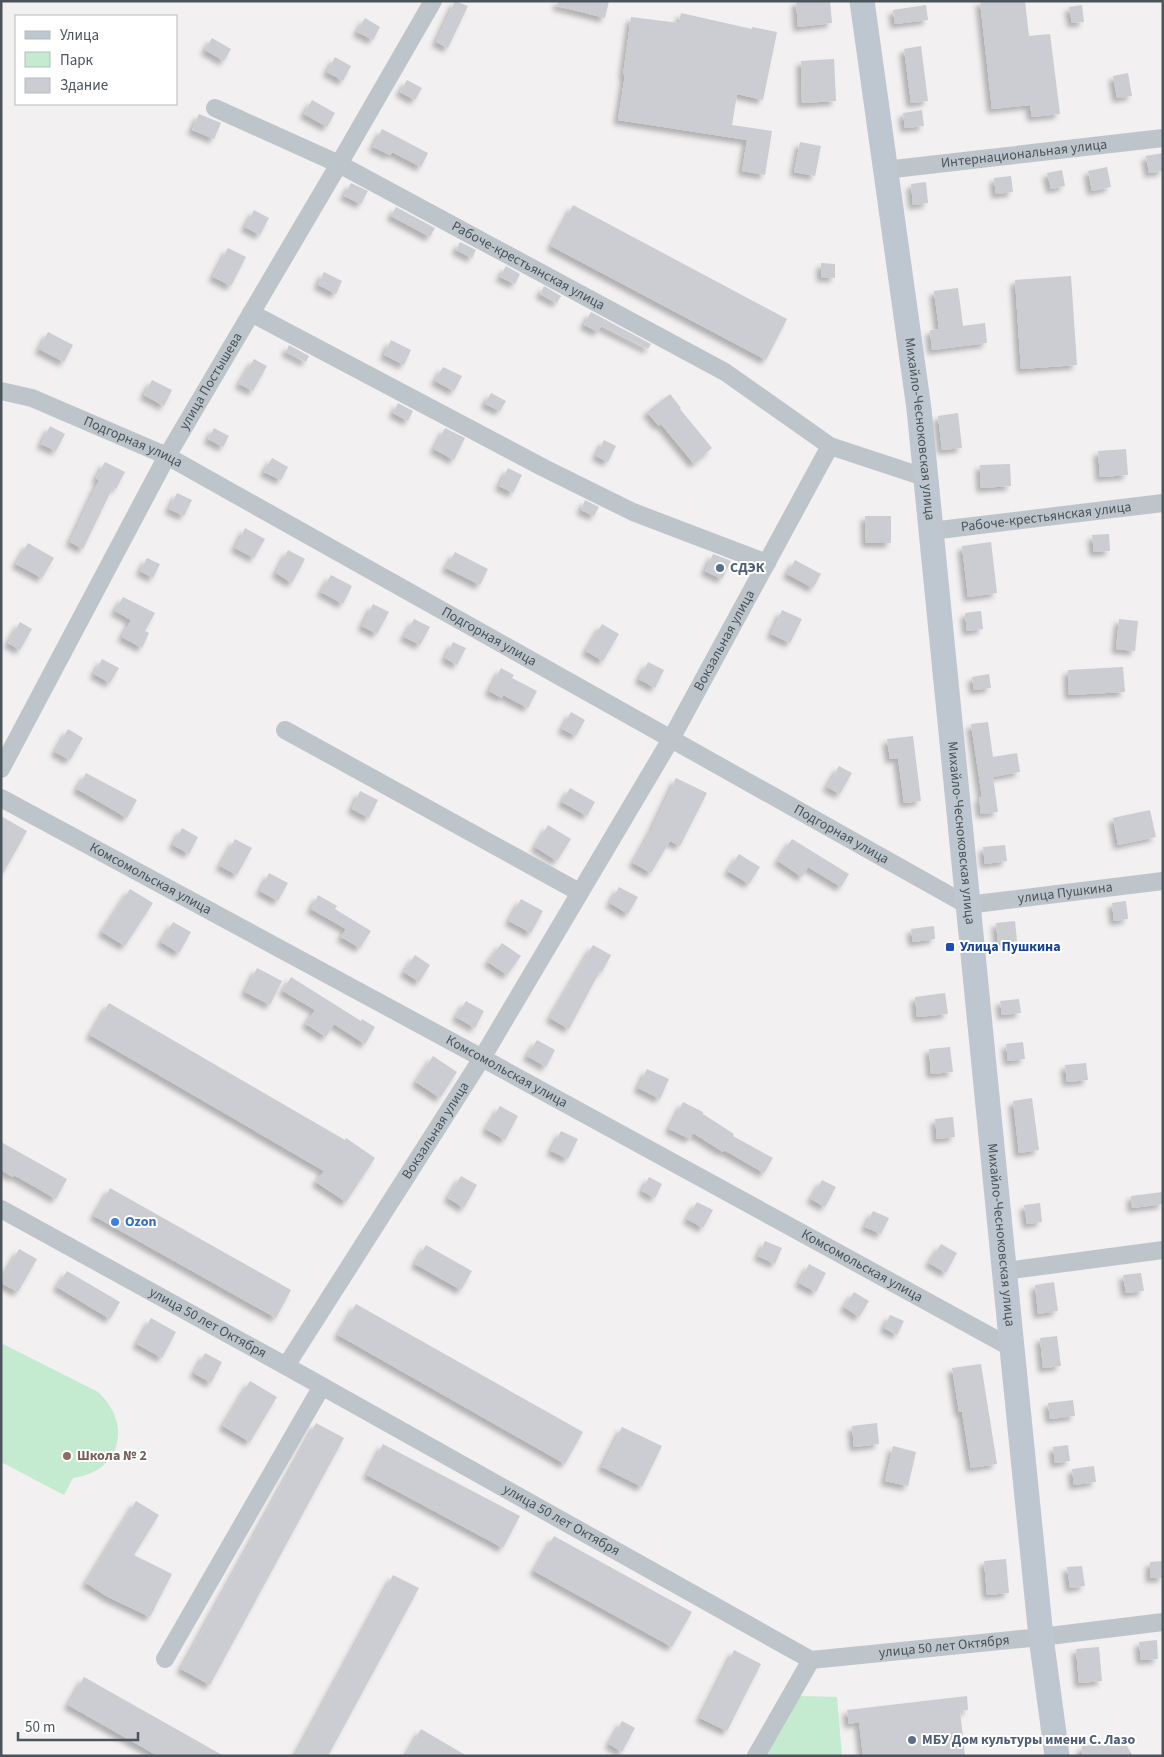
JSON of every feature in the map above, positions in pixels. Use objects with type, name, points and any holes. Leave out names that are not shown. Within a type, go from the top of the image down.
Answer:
[{"type":"main road","name":"Михайло-Чесноковская улица","points":[[862,1],[919,409],[924,477],[931,531],[1012,1348],[1042,1637],[1057,1756]]},
{"type":"street","name":"улица Постышева","points":[[1,769],[167,456],[433,1]]},
{"type":"street","name":"Рабоче-крестьянская улица","points":[[215,108],[339,164],[725,372],[830,446]]},
{"type":"street","name":"Интернациональная улица","points":[[885,170],[1163,138]]},
{"type":"street","points":[[251,313],[544,468],[633,512],[768,563]]},
{"type":"street","name":"Подгорная улица","points":[[1,391],[32,398],[167,456],[967,905]]},
{"type":"street","points":[[830,446],[924,477]]},
{"type":"street","name":"Вокзальная улица","points":[[286,1366],[482,1058],[671,739],[830,446]]},
{"type":"street","name":"Рабоче-крестьянская улица","points":[[931,531],[1163,503]]},
{"type":"street","points":[[285,730],[579,892]]},
{"type":"street","name":"Комсомольская улица","points":[[1,798],[1012,1348]]},
{"type":"street","name":"улица Пушкина","points":[[967,905],[1163,881]]},
{"type":"street","name":"улица 50 лет Октября","points":[[1,1209],[322,1386],[811,1660],[1042,1637],[1163,1622]]},
{"type":"street","points":[[1005,1271],[1163,1250]]},
{"type":"street","points":[[165,1659],[322,1386]]},
{"type":"street","points":[[756,1756],[811,1660]]},
{"type":"green space","points":[[1,1343],[98,1392],[109,1405],[116,1418],[117,1445],[111,1457],[102,1467],[89,1474],[73,1478],[64,1495],[1,1462]]},
{"type":"green space","points":[[799,1696],[837,1697],[842,1756],[763,1756]]},
{"type":"building","points":[[455,1],[468,6],[448,48],[436,42]]},
{"type":"building","points":[[558,1],[609,1],[605,18],[557,6]]},
{"type":"building","points":[[796,1],[830,1],[832,23],[798,27]]},
{"type":"building","points":[[980,1],[1025,1],[1029,36],[1050,34],[1060,114],[1032,117],[1030,105],[992,109]]},
{"type":"building","points":[[926,5],[928,20],[895,24],[893,10]]},
{"type":"building","points":[[1082,5],[1084,22],[1072,23],[1069,7]]},
{"type":"building","points":[[681,13],[752,29],[752,27],[777,32],[763,100],[737,94],[732,125],[772,131],[765,175],[742,171],[747,140],[618,120],[631,17],[679,23]]},
{"type":"building","points":[[365,18],[380,27],[373,40],[357,32]]},
{"type":"building","points":[[212,38],[231,49],[224,61],[205,50]]},
{"type":"building","points":[[921,46],[928,101],[911,103],[904,49]]},
{"type":"building","points":[[335,57],[351,66],[343,81],[327,72]]},
{"type":"building","points":[[834,59],[836,101],[802,103],[801,61]]},
{"type":"building","points":[[1128,73],[1132,96],[1117,98],[1113,76]]},
{"type":"building","points":[[407,80],[422,88],[415,100],[400,92]]},
{"type":"building","points":[[312,100],[335,113],[327,127],[304,114]]},
{"type":"building","points":[[922,110],[924,126],[905,128],[903,113]]},
{"type":"building","points":[[199,114],[221,123],[214,139],[192,130]]},
{"type":"building","points":[[382,129],[428,153],[421,167],[392,152],[390,155],[373,147]]},
{"type":"building","points":[[800,142],[821,146],[815,176],[794,172]]},
{"type":"building","points":[[1163,153],[1163,171],[1149,173],[1146,156]]},
{"type":"building","points":[[1107,167],[1111,187],[1092,191],[1088,171]]},
{"type":"building","points":[[1062,170],[1065,186],[1051,189],[1047,173]]},
{"type":"building","points":[[1011,176],[1013,192],[996,194],[994,178]]},
{"type":"building","points":[[926,182],[928,203],[913,205],[911,184]]},
{"type":"building","points":[[351,183],[368,191],[361,204],[344,196]]},
{"type":"building","points":[[573,205],[787,319],[766,360],[551,246]]},
{"type":"building","points":[[396,207],[435,228],[430,237],[391,216]]},
{"type":"building","points":[[254,210],[269,218],[260,235],[245,227]]},
{"type":"building","points":[[460,242],[476,250],[472,258],[456,250]]},
{"type":"building","points":[[228,248],[246,257],[231,286],[213,277]]},
{"type":"building","points":[[821,263],[835,264],[835,278],[821,277]]},
{"type":"building","points":[[506,266],[520,274],[515,284],[500,277]]},
{"type":"building","points":[[324,272],[342,281],[336,294],[318,285]]},
{"type":"building","points":[[1071,276],[1077,365],[1021,369],[1015,280]]},
{"type":"building","points":[[544,286],[561,296],[557,303],[540,294]]},
{"type":"building","points":[[958,288],[963,326],[985,323],[987,343],[932,350],[930,330],[939,329],[934,291]]},
{"type":"building","points":[[591,312],[651,344],[648,349],[601,326],[598,332],[584,325]]},
{"type":"building","points":[[48,332],[73,345],[64,362],[39,349]]},
{"type":"building","points":[[391,340],[411,350],[404,365],[384,355]]},
{"type":"building","points":[[289,345],[309,356],[306,362],[286,352]]},
{"type":"building","points":[[254,359],[267,366],[253,391],[239,384]]},
{"type":"building","points":[[443,367],[462,376],[454,391],[435,381]]},
{"type":"building","points":[[152,380],[172,390],[164,406],[144,395]]},
{"type":"building","points":[[491,393],[506,401],[500,411],[485,404]]},
{"type":"building","points":[[670,394],[712,448],[694,464],[661,424],[659,426],[647,412]]},
{"type":"building","points":[[398,403],[413,411],[408,421],[393,413]]},
{"type":"building","points":[[958,413],[962,448],[942,450],[938,416]]},
{"type":"building","points":[[50,426],[65,434],[56,451],[41,444]]},
{"type":"building","points":[[214,428],[229,436],[223,447],[208,439]]},
{"type":"building","points":[[445,428],[465,438],[454,460],[434,449]]},
{"type":"building","points":[[604,440],[616,446],[608,462],[596,456]]},
{"type":"building","points":[[1126,449],[1128,475],[1100,477],[1098,451]]},
{"type":"building","points":[[272,458],[288,467],[281,480],[264,472]]},
{"type":"building","points":[[105,462],[125,472],[116,489],[113,487],[83,549],[70,542],[99,480],[96,478]]},
{"type":"building","points":[[1010,464],[1011,486],[981,488],[980,465]]},
{"type":"building","points":[[508,468],[522,475],[513,493],[499,486]]},
{"type":"building","points":[[177,493],[192,500],[184,516],[169,509]]},
{"type":"building","points":[[585,500],[599,507],[594,516],[581,510]]},
{"type":"building","points":[[865,516],[891,516],[891,543],[866,543]]},
{"type":"building","points":[[245,528],[265,539],[254,558],[235,548]]},
{"type":"building","points":[[1109,534],[1110,551],[1094,552],[1092,535]]},
{"type":"building","points":[[991,542],[997,593],[968,597],[962,546]]},
{"type":"building","points":[[28,543],[54,558],[42,578],[16,564]]},
{"type":"building","points":[[288,550],[305,559],[292,583],[276,573]]},
{"type":"building","points":[[455,552],[488,569],[480,585],[446,568]]},
{"type":"building","points":[[713,554],[731,561],[722,579],[705,571]]},
{"type":"building","points":[[147,558],[160,564],[153,578],[140,571]]},
{"type":"building","points":[[795,560],[821,574],[813,588],[787,574]]},
{"type":"building","points":[[331,575],[352,586],[343,604],[321,592]]},
{"type":"building","points":[[123,597],[155,613],[145,631],[149,633],[142,648],[122,637],[131,620],[115,611]]},
{"type":"building","points":[[373,604],[389,612],[377,634],[362,626]]},
{"type":"building","points":[[782,610],[802,619],[790,643],[771,634]]},
{"type":"building","points":[[981,611],[983,629],[967,631],[965,613]]},
{"type":"building","points":[[414,619],[430,627],[420,645],[404,637]]},
{"type":"building","points":[[1119,619],[1138,621],[1135,651],[1116,649]]},
{"type":"building","points":[[20,622],[32,629],[20,650],[8,643]]},
{"type":"building","points":[[602,624],[619,634],[603,661],[586,651]]},
{"type":"building","points":[[453,642],[466,648],[457,665],[445,658]]},
{"type":"building","points":[[102,659],[119,668],[110,683],[94,674]]},
{"type":"building","points":[[648,662],[664,670],[655,688],[639,679]]},
{"type":"building","points":[[1123,667],[1125,692],[1069,695],[1068,670]]},
{"type":"building","points":[[501,668],[514,675],[512,678],[537,691],[528,708],[503,695],[502,698],[489,691]]},
{"type":"building","points":[[989,674],[991,688],[974,690],[972,677]]},
{"type":"building","points":[[571,712],[585,720],[576,736],[562,729]]},
{"type":"building","points":[[988,722],[993,757],[1017,753],[1020,772],[993,777],[998,812],[981,814],[979,798],[982,797],[971,724]]},
{"type":"building","points":[[68,729],[83,738],[70,760],[55,752]]},
{"type":"building","points":[[913,736],[921,801],[904,803],[898,758],[890,759],[887,739]]},
{"type":"building","points":[[839,766],[852,773],[840,794],[827,787]]},
{"type":"building","points":[[86,773],[137,800],[127,818],[77,789]]},
{"type":"building","points":[[676,778],[707,793],[680,846],[670,841],[651,873],[633,863],[651,831]]},
{"type":"building","points":[[570,788],[595,802],[587,816],[562,802]]},
{"type":"building","points":[[360,791],[378,800],[369,818],[352,809]]},
{"type":"building","points":[[1150,810],[1156,837],[1118,845],[1113,818]]},
{"type":"building","points":[[1,816],[27,831],[1,877]]},
{"type":"building","points":[[548,825],[571,839],[557,861],[535,847]]},
{"type":"building","points":[[182,828],[198,837],[189,854],[173,845]]},
{"type":"building","points":[[235,839],[252,848],[237,875],[220,866]]},
{"type":"building","points":[[792,839],[849,874],[841,887],[808,867],[802,877],[778,861]]},
{"type":"building","points":[[1005,845],[1007,861],[985,864],[983,847]]},
{"type":"building","points":[[739,854],[760,867],[749,884],[728,871]]},
{"type":"building","points":[[269,873],[288,883],[278,901],[260,891]]},
{"type":"building","points":[[619,887],[638,897],[628,914],[610,903]]},
{"type":"building","points":[[130,889],[153,903],[125,946],[102,932]]},
{"type":"building","points":[[318,895],[337,906],[335,909],[371,931],[360,948],[341,937],[346,929],[311,909]]},
{"type":"building","points":[[521,899],[543,911],[531,933],[509,921]]},
{"type":"building","points":[[1126,901],[1128,919],[1114,921],[1112,903]]},
{"type":"building","points":[[1015,921],[1017,941],[998,943],[996,923]]},
{"type":"building","points":[[173,922],[191,932],[179,953],[161,942]]},
{"type":"building","points":[[934,926],[935,939],[913,942],[911,929]]},
{"type":"building","points":[[502,943],[521,956],[507,975],[488,962]]},
{"type":"building","points":[[593,945],[611,955],[602,972],[600,971],[569,1029],[550,1018]]},
{"type":"building","points":[[415,955],[430,965],[419,982],[404,972]]},
{"type":"building","points":[[257,968],[282,981],[270,1005],[245,992]]},
{"type":"building","points":[[291,977],[361,1021],[362,1019],[375,1027],[365,1044],[334,1024],[326,1037],[306,1024],[315,1010],[283,991]]},
{"type":"building","points":[[945,993],[948,1014],[917,1017],[915,997]]},
{"type":"building","points":[[1019,999],[1021,1013],[1002,1015],[1000,1001]]},
{"type":"building","points":[[466,1001],[484,1011],[475,1028],[456,1017]]},
{"type":"building","points":[[109,1003],[345,1140],[346,1138],[375,1158],[346,1202],[316,1182],[324,1171],[90,1035]]},
{"type":"building","points":[[537,1040],[555,1050],[546,1067],[527,1056]]},
{"type":"building","points":[[1023,1042],[1025,1059],[1008,1061],[1006,1044]]},
{"type":"building","points":[[950,1047],[953,1072],[931,1074],[929,1049]]},
{"type":"building","points":[[433,1056],[457,1072],[440,1098],[416,1082]]},
{"type":"building","points":[[1086,1063],[1088,1080],[1067,1082],[1065,1065]]},
{"type":"building","points":[[647,1069],[669,1079],[660,1099],[638,1088]]},
{"type":"building","points":[[1032,1098],[1039,1150],[1019,1153],[1013,1101]]},
{"type":"building","points":[[683,1102],[703,1112],[703,1114],[734,1134],[733,1136],[773,1158],[764,1173],[724,1150],[723,1152],[693,1133],[690,1139],[669,1129]]},
{"type":"building","points":[[500,1106],[518,1116],[505,1140],[486,1129]]},
{"type":"building","points":[[953,1117],[955,1137],[937,1139],[935,1119]]},
{"type":"building","points":[[561,1131],[578,1139],[568,1159],[551,1151]]},
{"type":"building","points":[[1,1142],[67,1179],[56,1199],[14,1175],[13,1177],[1,1170]]},
{"type":"building","points":[[461,1176],[477,1185],[464,1208],[448,1198]]},
{"type":"building","points":[[649,1177],[662,1184],[655,1198],[642,1191]]},
{"type":"building","points":[[822,1180],[836,1187],[825,1207],[811,1199]]},
{"type":"building","points":[[110,1188],[291,1290],[276,1318],[94,1216]]},
{"type":"building","points":[[1163,1192],[1163,1204],[1132,1208],[1131,1196]]},
{"type":"building","points":[[697,1202],[713,1210],[703,1228],[687,1219]]},
{"type":"building","points":[[1040,1203],[1042,1222],[1027,1224],[1024,1205]]},
{"type":"building","points":[[873,1211],[889,1218],[881,1234],[865,1227]]},
{"type":"building","points":[[765,1241],[782,1248],[775,1264],[758,1256]]},
{"type":"building","points":[[941,1244],[957,1253],[946,1273],[929,1263]]},
{"type":"building","points":[[426,1245],[472,1271],[461,1290],[415,1264]]},
{"type":"building","points":[[19,1249],[37,1259],[18,1292],[1,1283],[1,1280]]},
{"type":"building","points":[[809,1264],[826,1273],[816,1292],[799,1283]]},
{"type":"building","points":[[67,1271],[120,1302],[110,1319],[57,1287]]},
{"type":"building","points":[[1141,1273],[1144,1291],[1126,1293],[1123,1275]]},
{"type":"building","points":[[1054,1282],[1058,1311],[1038,1314],[1035,1285]]},
{"type":"building","points":[[854,1292],[869,1301],[859,1317],[844,1307]]},
{"type":"building","points":[[356,1304],[583,1432],[565,1464],[338,1335]]},
{"type":"building","points":[[890,1315],[904,1321],[897,1335],[884,1328]]},
{"type":"building","points":[[151,1318],[176,1332],[162,1358],[137,1344]]},
{"type":"building","points":[[1057,1336],[1061,1366],[1043,1368],[1040,1338]]},
{"type":"building","points":[[205,1353],[222,1362],[211,1383],[194,1373]]},
{"type":"building","points":[[981,1364],[997,1464],[971,1468],[962,1412],[959,1412],[952,1368]]},
{"type":"building","points":[[250,1381],[277,1397],[250,1442],[223,1426]]},
{"type":"building","points":[[1073,1400],[1075,1416],[1050,1419],[1048,1403]]},
{"type":"building","points":[[316,1423],[344,1438],[210,1685],[181,1669]]},
{"type":"building","points":[[877,1423],[879,1444],[854,1447],[852,1426]]},
{"type":"building","points":[[622,1427],[662,1446],[642,1487],[602,1467]]},
{"type":"building","points":[[383,1444],[520,1516],[503,1548],[367,1475]]},
{"type":"building","points":[[1068,1445],[1070,1461],[1055,1463],[1053,1447]]},
{"type":"building","points":[[893,1446],[916,1452],[908,1486],[885,1481]]},
{"type":"building","points":[[1094,1466],[1096,1482],[1074,1485],[1072,1469]]},
{"type":"building","points":[[136,1501],[159,1515],[134,1555],[172,1574],[150,1617],[108,1597],[86,1583]]},
{"type":"building","points":[[554,1536],[692,1612],[672,1647],[534,1571]]},
{"type":"building","points":[[1006,1559],[1009,1593],[987,1595],[984,1561]]},
{"type":"building","points":[[1163,1561],[1163,1578],[1150,1578],[1150,1562]]},
{"type":"building","points":[[1082,1566],[1085,1586],[1070,1588],[1067,1567]]},
{"type":"building","points":[[393,1575],[419,1588],[328,1756],[295,1756]]},
{"type":"building","points":[[1157,1640],[1158,1659],[1141,1660],[1139,1642]]},
{"type":"building","points":[[1099,1647],[1102,1681],[1079,1683],[1076,1649]]},
{"type":"building","points":[[734,1650],[761,1664],[727,1731],[700,1718]]},
{"type":"building","points":[[84,1677],[224,1756],[158,1756],[68,1705]]},
{"type":"building","name":"МБУ Дом культуры имени С. Лазо","points":[[967,1696],[968,1710],[960,1711],[965,1756],[863,1756],[859,1722],[849,1724],[847,1710]]},
{"type":"building","points":[[622,1721],[635,1728],[622,1752],[609,1744]]},
{"type":"building","points":[[421,1729],[467,1756],[406,1756]]},
{"type":"building","points":[[1125,1743],[1133,1756],[1082,1756],[1082,1746]]},
{"type":"place","name":"СДЭК","points":[[720,568]]},
{"type":"place","name":"Улица Пушкина","points":[[950,947]]},
{"type":"place","name":"Ozon","points":[[115,1222]]},
{"type":"place","name":"Школа № 2","points":[[67,1456]]},
{"type":"place","name":"МБУ Дом культуры имени С. Лазо","points":[[912,1740]]}]
